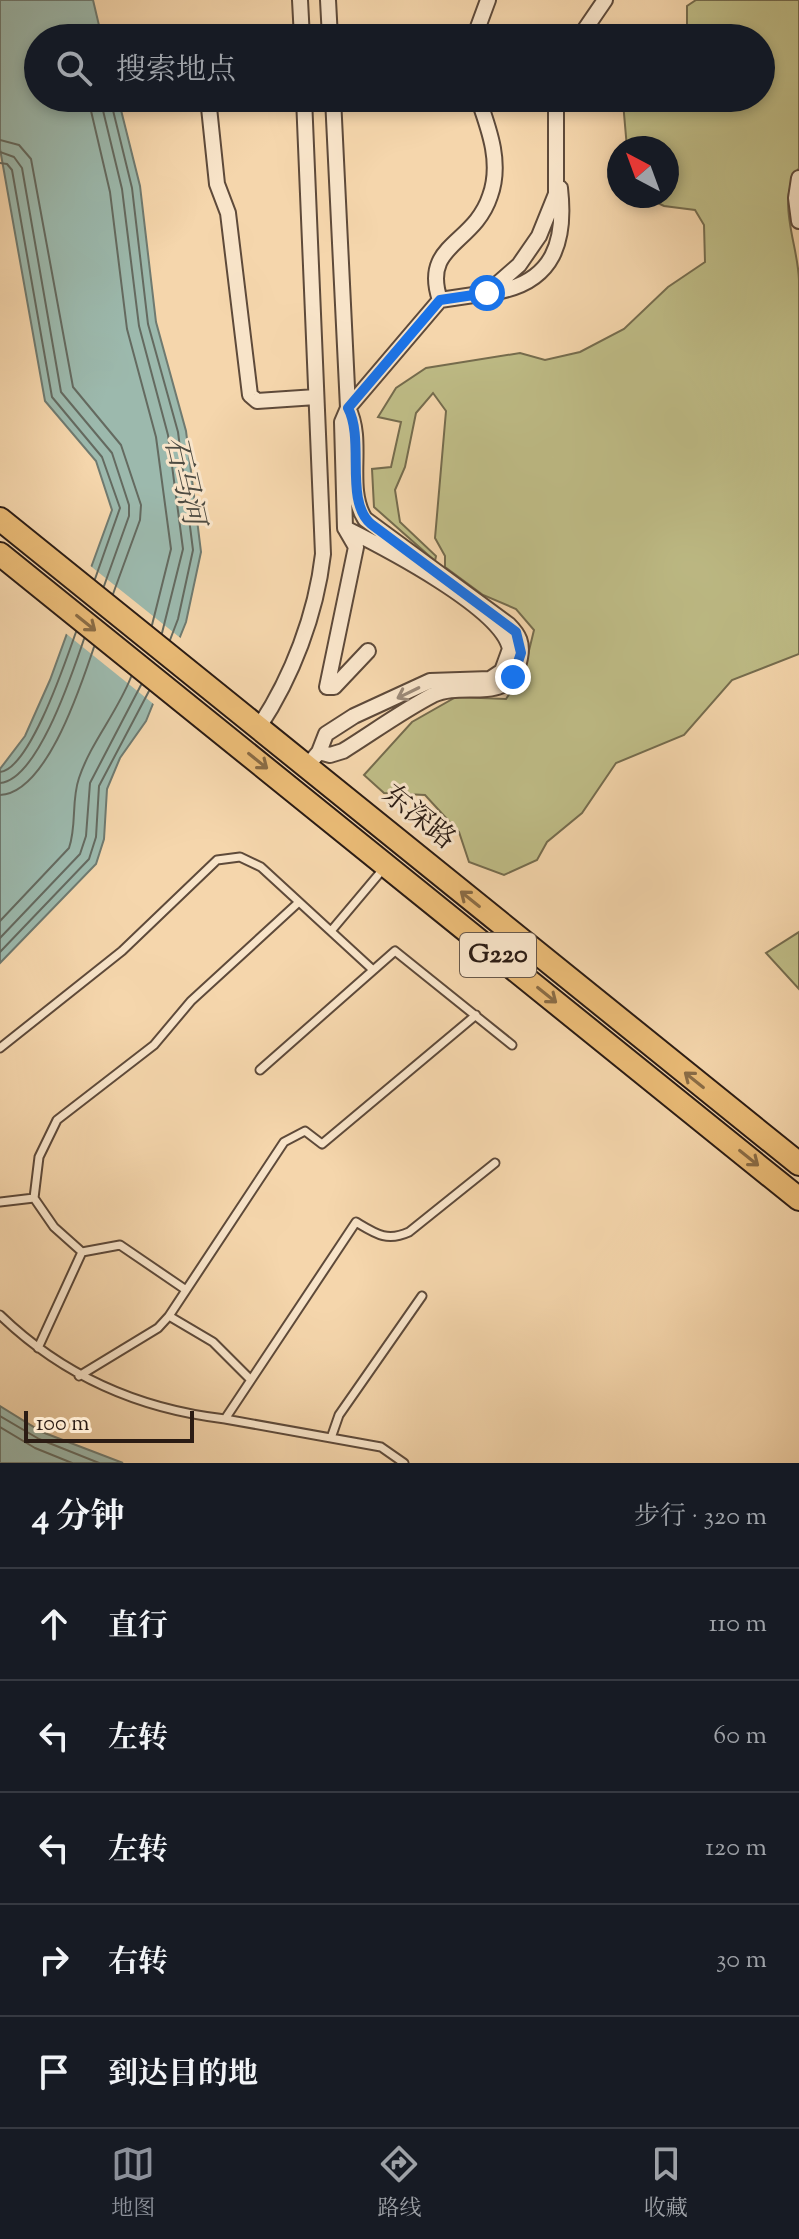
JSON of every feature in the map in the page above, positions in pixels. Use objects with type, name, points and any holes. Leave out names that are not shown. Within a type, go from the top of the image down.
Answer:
[{"type":"highway","name":"东深路","points":[[0,519],[259,727],[313,759],[799,1164]]},
{"type":"highway","name":"东深路","points":[[0,554],[799,1199]]},
{"type":"street","points":[[300,0],[301,24]]},
{"type":"street","points":[[328,0],[329,24]]},
{"type":"street","points":[[479,24],[488,0]]},
{"type":"street","points":[[589,24],[605,0]]},
{"type":"street","points":[[209,112],[217,184],[228,213],[250,395],[257,401],[316,397]]},
{"type":"street","points":[[259,727],[286,687],[321,571],[305,112]]},
{"type":"street","points":[[313,759],[343,751],[436,694],[491,691],[503,686],[513,677],[521,653],[520,639],[509,625],[365,519],[358,501],[355,422],[348,408],[334,112]]},
{"type":"street","points":[[440,300],[432,278],[435,267],[470,230],[491,194],[493,143],[483,112]]},
{"type":"street","points":[[368,651],[334,687],[327,687],[356,547],[345,528],[342,422],[348,408],[440,300],[505,290],[539,271],[559,248],[563,217],[556,112]]},
{"type":"street","points":[[487,293],[519,265],[539,236],[556,194],[558,174]]},
{"type":"street","points":[[799,178],[796,198],[799,221]]},
{"type":"street","points":[[313,759],[326,734],[354,716],[430,681],[490,679],[502,671],[510,649],[503,631],[430,574],[345,528]]},
{"type":"lane","points":[[0,1048],[122,951],[217,860],[229,856],[251,860],[372,969]]},
{"type":"lane","points":[[331,931],[386,865]]},
{"type":"lane","points":[[82,1252],[54,1227],[34,1198],[39,1157],[57,1120],[154,1045],[191,1001],[299,902]]},
{"type":"lane","points":[[260,1070],[391,952],[398,952],[512,1045]]},
{"type":"lane","points":[[79,1376],[158,1328],[169,1316],[284,1142],[305,1131],[322,1144],[476,1015]]},
{"type":"lane","points":[[225,1419],[356,1222],[380,1237],[397,1237],[409,1232],[495,1163]]},
{"type":"lane","points":[[0,1202],[34,1198]]},
{"type":"lane","points":[[82,1252],[120,1245],[186,1290]]},
{"type":"lane","points":[[38,1348],[82,1252]]},
{"type":"lane","points":[[331,1438],[339,1415],[422,1296]]},
{"type":"lane","points":[[0,1315],[38,1348],[79,1376],[156,1407],[381,1447],[404,1463]]},
{"type":"lane","points":[[169,1316],[213,1342],[250,1379]]},
{"type":"shaded area","points":[[696,0],[799,0],[799,168],[792,180],[788,208],[799,280],[799,654],[732,680],[684,735],[616,763],[582,813],[547,842],[537,860],[504,875],[469,862],[459,832],[425,795],[384,793],[364,775],[412,722],[456,697],[506,699],[524,671],[534,630],[516,609],[483,595],[445,567],[445,556],[435,538],[446,411],[433,393],[416,413],[405,467],[395,490],[400,522],[436,556],[435,561],[374,507],[372,469],[391,467],[401,422],[378,417],[396,388],[426,368],[520,353],[545,360],[580,352],[624,329],[668,287],[705,262],[704,225],[695,210],[679,208],[679,136],[626,136],[624,112],[775,112],[775,24],[687,24],[687,6]]},
{"type":"shaded area","points":[[799,932],[799,989],[766,953]]},
{"type":"water","name":"石马河","points":[[0,0],[93,0],[99,24],[24,24],[24,112],[122,112],[140,186],[156,322],[186,431],[201,552],[186,622],[146,721],[120,758],[107,789],[104,839],[96,864],[0,963],[0,769],[25,736],[50,680],[112,510],[96,461],[45,401],[0,149]]},
{"type":"water","points":[[0,1406],[42,1432],[123,1463],[0,1463]]},
{"type":"pier","points":[[88,564],[183,640],[156,706],[64,632]]},
{"type":"route","points":[[487,293],[440,300],[348,408],[355,422],[360,511],[371,524],[444,575],[516,632],[521,653],[513,677]]}]
